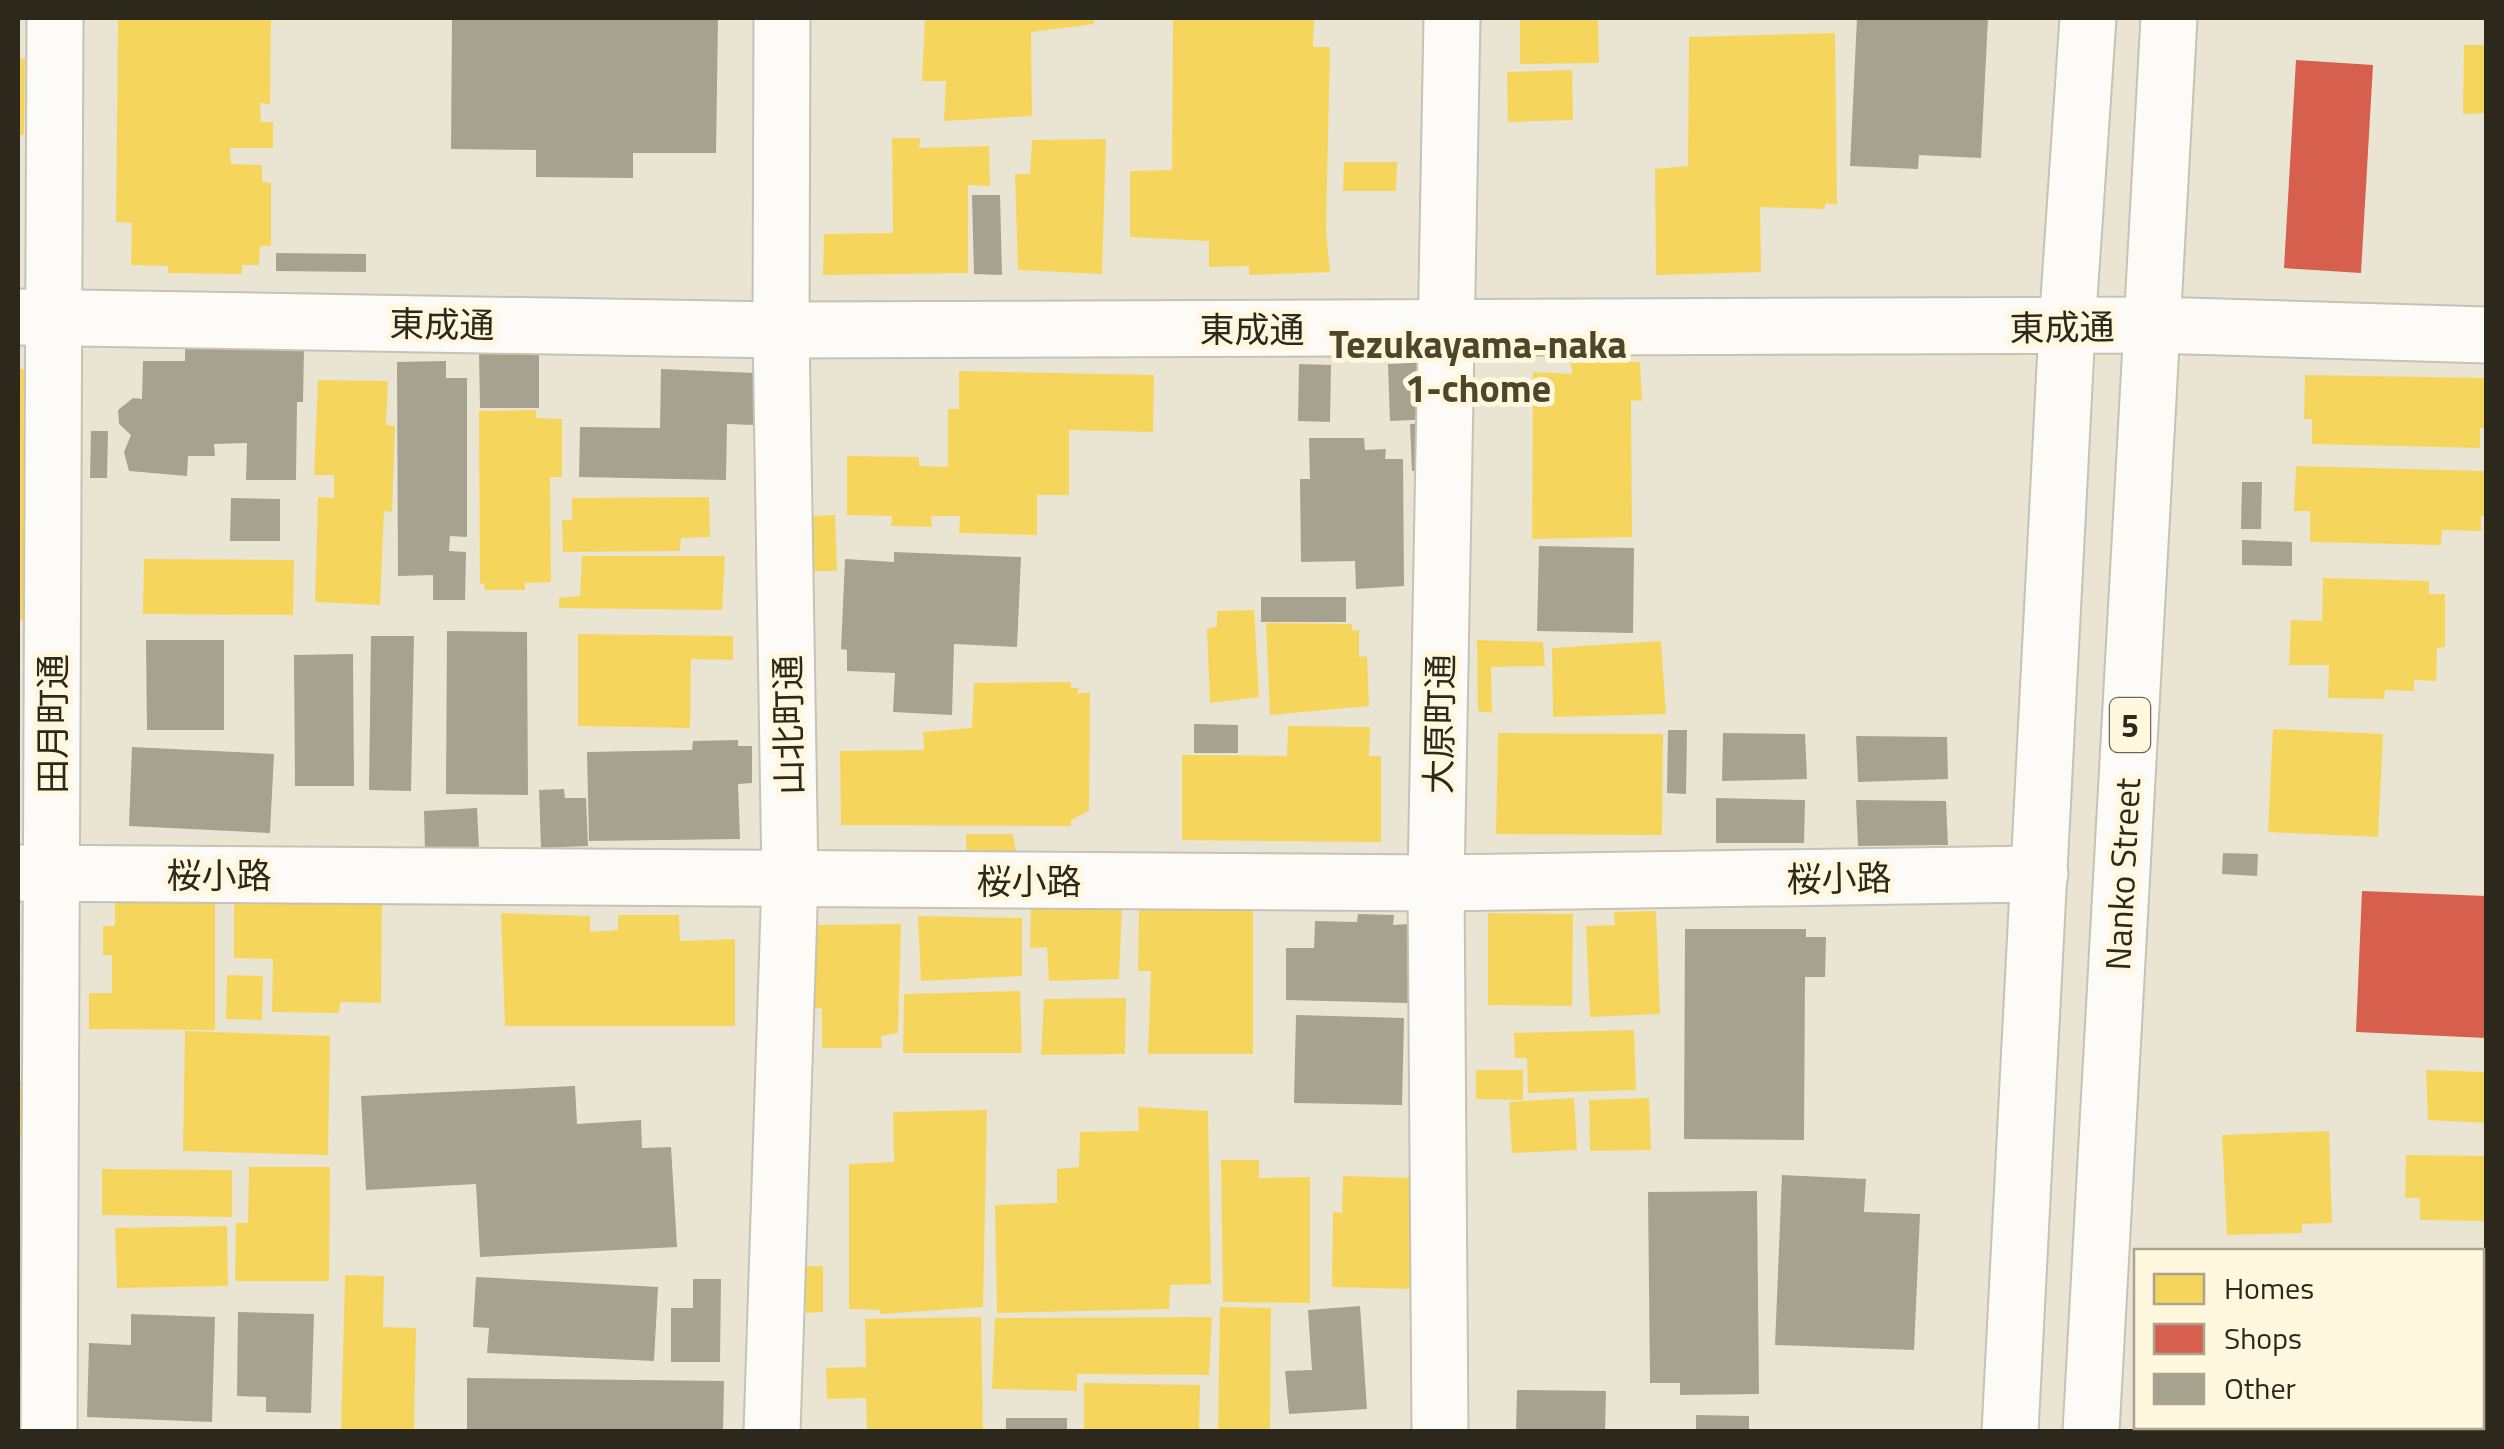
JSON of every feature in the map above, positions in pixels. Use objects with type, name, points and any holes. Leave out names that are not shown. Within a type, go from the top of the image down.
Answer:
[{"type":"street","name":"田月町通","points":[[49,1432],[34,1258],[36,317],[55,18]]},
{"type":"street","name":"山北町通","points":[[772,1432],[790,879],[781,330],[782,18]]},
{"type":"street","name":"大原町通","points":[[1440,1432],[1436,884],[1452,18]]},
{"type":"street","points":[[2010,1432],[2067,328],[2088,18]]},
{"type":"street","name":"Nanko Street","points":[[2091,1432],[2170,18]]},
{"type":"street","name":"東成通","points":[[36,317],[781,330],[2154,325],[2486,336]]},
{"type":"street","name":"桜小路","points":[[34,873],[1436,884],[2040,874]]},
{"type":"building: Homes","points":[[118,18],[271,18],[270,104],[260,103],[261,122],[273,122],[273,148],[230,148],[231,164],[262,165],[262,182],[271,183],[271,246],[260,246],[259,265],[242,265],[242,274],[168,273],[168,266],[131,265],[132,223],[116,222]]},
{"type":"building: Homes","points":[[925,18],[1094,18],[1094,24],[1031,32],[1032,116],[944,121],[946,81],[922,81]]},
{"type":"building: Homes","points":[[1173,18],[1314,18],[1313,47],[1330,47],[1326,230],[1330,272],[1249,275],[1249,266],[1209,267],[1209,241],[1130,237],[1130,171],[1172,170]]},
{"type":"building: Homes","points":[[1520,18],[1598,18],[1599,63],[1520,64]]},
{"type":"building: Homes","points":[[1835,33],[1837,205],[1826,203],[1824,209],[1760,207],[1761,272],[1656,275],[1655,169],[1688,166],[1689,37]]},
{"type":"building: Homes","points":[[2464,45],[2486,45],[2486,113],[2463,114]]},
{"type":"building: Homes","points":[[18,59],[25,59],[24,135],[18,135]]},
{"type":"building: Homes","points":[[1572,70],[1573,120],[1508,122],[1507,72]]},
{"type":"building: Homes","points":[[892,138],[920,138],[919,148],[989,146],[990,186],[968,185],[968,273],[823,275],[824,234],[893,233]]},
{"type":"building: Homes","points":[[1106,139],[1102,274],[1018,270],[1015,174],[1030,174],[1032,140]]},
{"type":"building: Homes","points":[[1344,162],[1397,162],[1396,191],[1343,191]]},
{"type":"building: Homes","points":[[1571,361],[1640,362],[1642,401],[1631,400],[1632,537],[1532,539],[1533,372],[1572,374]]},
{"type":"building: Homes","points":[[18,369],[27,369],[26,620],[18,620]]},
{"type":"building: Homes","points":[[959,371],[1154,375],[1153,432],[1069,430],[1069,495],[1037,495],[1037,535],[959,533],[960,516],[931,516],[932,527],[891,526],[892,516],[847,515],[847,456],[919,457],[919,466],[948,467],[948,409],[959,409]]},
{"type":"building: Homes","points":[[2305,375],[2486,378],[2486,428],[2480,428],[2480,448],[2312,444],[2312,419],[2304,419]]},
{"type":"building: Homes","points":[[318,380],[388,381],[386,425],[395,426],[392,512],[384,511],[380,605],[315,602],[318,497],[334,498],[334,475],[314,475]]},
{"type":"building: Homes","points":[[536,410],[536,418],[562,419],[562,477],[550,477],[551,582],[525,583],[525,590],[484,590],[485,583],[480,584],[479,411]]},
{"type":"building: Homes","points":[[2296,466],[2486,471],[2486,516],[2481,516],[2481,531],[2442,530],[2441,545],[2310,542],[2310,511],[2294,511]]},
{"type":"building: Homes","points":[[709,497],[710,537],[681,538],[680,551],[563,552],[562,520],[572,520],[572,498]]},
{"type":"building: Homes","points":[[835,515],[837,571],[813,571],[812,516]]},
{"type":"building: Homes","points":[[582,556],[725,556],[722,610],[559,608],[559,598],[580,596]]},
{"type":"building: Homes","points":[[144,559],[294,560],[293,615],[143,614]]},
{"type":"building: Homes","points":[[2323,578],[2429,581],[2429,594],[2445,594],[2445,647],[2437,648],[2436,681],[2414,680],[2414,691],[2385,690],[2384,699],[2328,698],[2329,665],[2289,665],[2291,620],[2322,621]]},
{"type":"building: Homes","points":[[1254,610],[1259,697],[1210,703],[1207,629],[1217,626],[1217,611]]},
{"type":"building: Homes","points":[[1266,623],[1351,624],[1353,631],[1359,630],[1359,657],[1367,656],[1369,706],[1270,715]]},
{"type":"building: Homes","points":[[578,634],[733,636],[733,660],[691,659],[690,728],[578,726]]},
{"type":"building: Homes","points":[[1477,640],[1543,642],[1545,666],[1491,667],[1492,713],[1478,711]]},
{"type":"building: Homes","points":[[1661,641],[1666,714],[1553,717],[1552,648]]},
{"type":"building: Homes","points":[[1071,682],[1071,688],[1079,688],[1077,694],[1090,692],[1089,811],[1071,820],[1071,826],[841,825],[840,751],[924,750],[923,732],[972,728],[974,683]]},
{"type":"building: Homes","points":[[1288,726],[1370,727],[1369,756],[1381,756],[1381,842],[1182,840],[1182,755],[1287,756]]},
{"type":"building: Homes","points":[[2273,729],[2383,734],[2378,837],[2268,832]]},
{"type":"building: Homes","points":[[1498,733],[1663,734],[1662,835],[1496,834]]},
{"type":"building: Homes","points":[[966,834],[1013,834],[1016,852],[966,852]]},
{"type":"building: Homes","points":[[115,890],[215,891],[215,1030],[89,1029],[89,993],[112,993],[112,955],[103,955],[103,926],[115,926]]},
{"type":"building: Homes","points":[[234,892],[382,895],[381,1003],[340,1002],[339,1013],[272,1012],[273,959],[234,958]]},
{"type":"building: Homes","points":[[1031,905],[1122,906],[1119,979],[1049,981],[1047,947],[1030,948]]},
{"type":"building: Homes","points":[[1139,910],[1253,910],[1253,1054],[1148,1054],[1151,971],[1138,971]]},
{"type":"building: Homes","points":[[1656,911],[1660,1014],[1590,1017],[1586,926],[1615,925],[1614,912]]},
{"type":"building: Homes","points":[[501,913],[590,916],[590,932],[618,930],[618,915],[679,915],[680,941],[735,939],[735,1026],[505,1026]]},
{"type":"building: Homes","points":[[1488,913],[1573,914],[1572,1006],[1488,1005]]},
{"type":"building: Homes","points":[[918,916],[1022,918],[1022,976],[921,981]]},
{"type":"building: Homes","points":[[901,924],[898,1033],[881,1036],[882,1048],[822,1048],[822,1008],[809,1009],[811,925]]},
{"type":"building: Homes","points":[[227,975],[263,976],[262,1020],[226,1019]]},
{"type":"building: Homes","points":[[1020,991],[1022,1053],[903,1053],[904,994]]},
{"type":"building: Homes","points":[[1126,998],[1125,1054],[1041,1055],[1044,999]]},
{"type":"building: Homes","points":[[1634,1030],[1636,1090],[1528,1093],[1527,1058],[1515,1058],[1514,1033]]},
{"type":"building: Homes","points":[[185,1031],[330,1036],[328,1155],[183,1151]]},
{"type":"building: Homes","points":[[1476,1070],[1523,1070],[1523,1100],[1476,1099]]},
{"type":"building: Homes","points":[[2426,1070],[2486,1072],[2486,1123],[2428,1120]]},
{"type":"building: Homes","points":[[18,1082],[33,1082],[33,1137],[18,1137]]},
{"type":"building: Homes","points":[[1574,1098],[1577,1150],[1512,1153],[1509,1102]]},
{"type":"building: Homes","points":[[1649,1098],[1651,1150],[1590,1151],[1589,1100]]},
{"type":"building: Homes","points":[[1138,1107],[1208,1111],[1211,1284],[1170,1285],[1169,1309],[997,1313],[995,1205],[1057,1203],[1057,1169],[1079,1167],[1080,1132],[1139,1131]]},
{"type":"building: Homes","points":[[987,1110],[983,1307],[880,1314],[879,1310],[849,1309],[849,1164],[894,1162],[893,1112]]},
{"type":"building: Homes","points":[[2329,1131],[2332,1223],[2302,1224],[2302,1233],[2227,1235],[2222,1135]]},
{"type":"building: Homes","points":[[2406,1155],[2486,1156],[2486,1221],[2420,1220],[2420,1198],[2405,1198]]},
{"type":"building: Homes","points":[[1221,1160],[1259,1160],[1259,1178],[1310,1177],[1310,1303],[1223,1302]]},
{"type":"building: Homes","points":[[249,1167],[330,1167],[329,1281],[235,1281],[236,1223],[248,1223]]},
{"type":"building: Homes","points":[[102,1169],[232,1170],[232,1217],[102,1215]]},
{"type":"building: Homes","points":[[1343,1176],[1413,1178],[1411,1289],[1332,1287],[1333,1212],[1342,1213]]},
{"type":"building: Homes","points":[[227,1226],[228,1286],[117,1288],[115,1228]]},
{"type":"building: Homes","points":[[806,1266],[823,1266],[823,1312],[806,1313]]},
{"type":"building: Homes","points":[[345,1275],[384,1276],[383,1327],[416,1328],[414,1432],[341,1432]]},
{"type":"building: Homes","points":[[1220,1307],[1271,1308],[1270,1431],[1218,1430]]},
{"type":"building: Homes","points":[[981,1317],[983,1432],[867,1432],[866,1398],[827,1399],[826,1368],[866,1367],[865,1319]]},
{"type":"building: Homes","points":[[1212,1317],[1209,1375],[1077,1374],[1077,1391],[992,1389],[995,1318]]},
{"type":"building: Homes","points":[[1084,1383],[1200,1385],[1199,1432],[1084,1432]]},
{"type":"building: Homes","points":[[2486,1420],[2486,1432],[2449,1432],[2484,1429]]},
{"type":"building: Shops","points":[[2296,60],[2373,65],[2361,273],[2284,268]]},
{"type":"building: Shops","points":[[2362,891],[2486,896],[2486,1038],[2356,1032]]},
{"type":"building: Other","points":[[452,18],[718,18],[716,153],[633,153],[633,178],[536,177],[536,150],[451,149]]},
{"type":"building: Other","points":[[1857,18],[1988,18],[1981,158],[1919,155],[1918,169],[1850,166]]},
{"type":"building: Other","points":[[972,195],[1000,195],[1002,275],[974,274]]},
{"type":"building: Other","points":[[276,253],[366,254],[366,272],[276,271]]},
{"type":"building: Other","points":[[185,347],[304,348],[303,402],[297,402],[296,480],[246,480],[247,443],[214,444],[215,456],[188,456],[187,476],[129,471],[124,452],[131,435],[119,424],[118,410],[133,398],[142,399],[143,361],[185,361]]},
{"type":"building: Other","points":[[539,351],[539,408],[480,408],[479,352]]},
{"type":"building: Other","points":[[446,361],[446,378],[467,378],[467,537],[450,536],[449,551],[466,552],[465,600],[433,600],[433,575],[398,576],[397,362]]},
{"type":"building: Other","points":[[1433,362],[1435,419],[1390,421],[1388,364]]},
{"type":"building: Other","points":[[1299,364],[1331,365],[1330,422],[1298,421]]},
{"type":"building: Other","points":[[661,369],[756,373],[755,425],[727,424],[726,480],[579,477],[580,427],[660,428]]},
{"type":"building: Other","points":[[1430,423],[1431,470],[1412,471],[1410,424]]},
{"type":"building: Other","points":[[91,431],[108,431],[107,478],[90,478]]},
{"type":"building: Other","points":[[1309,438],[1364,438],[1365,450],[1386,449],[1385,459],[1403,459],[1404,586],[1356,589],[1355,561],[1301,562],[1300,479],[1310,479]]},
{"type":"building: Other","points":[[2242,482],[2262,482],[2261,529],[2241,529]]},
{"type":"building: Other","points":[[231,498],[280,499],[280,541],[230,541]]},
{"type":"building: Other","points":[[2242,540],[2292,542],[2292,566],[2242,565]]},
{"type":"building: Other","points":[[1539,546],[1634,548],[1633,633],[1537,631]]},
{"type":"building: Other","points":[[894,552],[1021,557],[1017,647],[954,644],[952,715],[893,712],[895,673],[847,671],[847,650],[841,649],[845,559],[894,562]]},
{"type":"building: Other","points":[[1261,597],[1346,597],[1346,622],[1261,622]]},
{"type":"building: Other","points":[[447,631],[527,632],[528,795],[446,794]]},
{"type":"building: Other","points":[[371,636],[414,636],[411,791],[369,790]]},
{"type":"building: Other","points":[[146,640],[224,640],[224,730],[147,730]]},
{"type":"building: Other","points":[[353,654],[354,786],[295,786],[294,655]]},
{"type":"building: Other","points":[[1194,724],[1238,725],[1238,753],[1194,753]]},
{"type":"building: Other","points":[[1668,730],[1687,730],[1686,794],[1667,793]]},
{"type":"building: Other","points":[[1723,733],[1805,734],[1807,779],[1722,781]]},
{"type":"building: Other","points":[[1856,736],[1947,737],[1948,779],[1858,782]]},
{"type":"building: Other","points":[[738,740],[738,746],[752,746],[752,783],[738,784],[740,839],[589,841],[587,752],[692,750],[693,741]]},
{"type":"building: Other","points":[[132,747],[274,754],[270,833],[129,826]]},
{"type":"building: Other","points":[[564,789],[565,798],[586,798],[588,846],[541,848],[539,790]]},
{"type":"building: Other","points":[[1716,798],[1805,800],[1804,843],[1716,843]]},
{"type":"building: Other","points":[[1856,800],[1946,801],[1948,845],[1858,846]]},
{"type":"building: Other","points":[[477,808],[479,848],[425,851],[424,811]]},
{"type":"building: Other","points":[[2223,853],[2258,854],[2257,876],[2222,874]]},
{"type":"building: Other","points":[[1358,914],[1394,915],[1393,925],[1410,924],[1408,1003],[1286,1000],[1286,948],[1314,948],[1315,921],[1357,922]]},
{"type":"building: Other","points":[[1685,929],[1806,929],[1806,937],[1826,937],[1825,977],[1805,977],[1804,1140],[1684,1139]]},
{"type":"building: Other","points":[[1296,1015],[1404,1018],[1402,1105],[1294,1103]]},
{"type":"building: Other","points":[[575,1086],[577,1124],[641,1120],[642,1148],[671,1147],[677,1247],[480,1257],[476,1184],[366,1190],[361,1096]]},
{"type":"building: Other","points":[[1782,1175],[1866,1179],[1864,1212],[1920,1214],[1914,1350],[1775,1345]]},
{"type":"building: Other","points":[[1757,1191],[1759,1394],[1680,1395],[1680,1383],[1650,1383],[1648,1192]]},
{"type":"building: Other","points":[[476,1277],[658,1287],[654,1361],[487,1353],[489,1328],[473,1327]]},
{"type":"building: Other","points":[[693,1279],[721,1279],[720,1362],[671,1362],[671,1308],[693,1308]]},
{"type":"building: Other","points":[[1360,1306],[1367,1409],[1289,1414],[1285,1371],[1312,1370],[1308,1310]]},
{"type":"building: Other","points":[[238,1312],[314,1314],[311,1413],[266,1412],[266,1397],[237,1396]]},
{"type":"building: Other","points":[[131,1314],[215,1317],[212,1422],[87,1417],[89,1343],[131,1345]]},
{"type":"building: Other","points":[[467,1378],[724,1381],[723,1432],[467,1432]]},
{"type":"building: Other","points":[[1517,1390],[1606,1391],[1605,1432],[1516,1432]]},
{"type":"building: Other","points":[[1696,1415],[1749,1416],[1749,1432],[1696,1432]]},
{"type":"building: Other","points":[[1006,1418],[1067,1418],[1067,1432],[1006,1432]]},
{"type":"building: Other","points":[[2366,1429],[2368,1432],[2256,1432]]},
{"type":"district","name":"Tezukayama-naka 1-chome","points":[[1478,366]]}]
